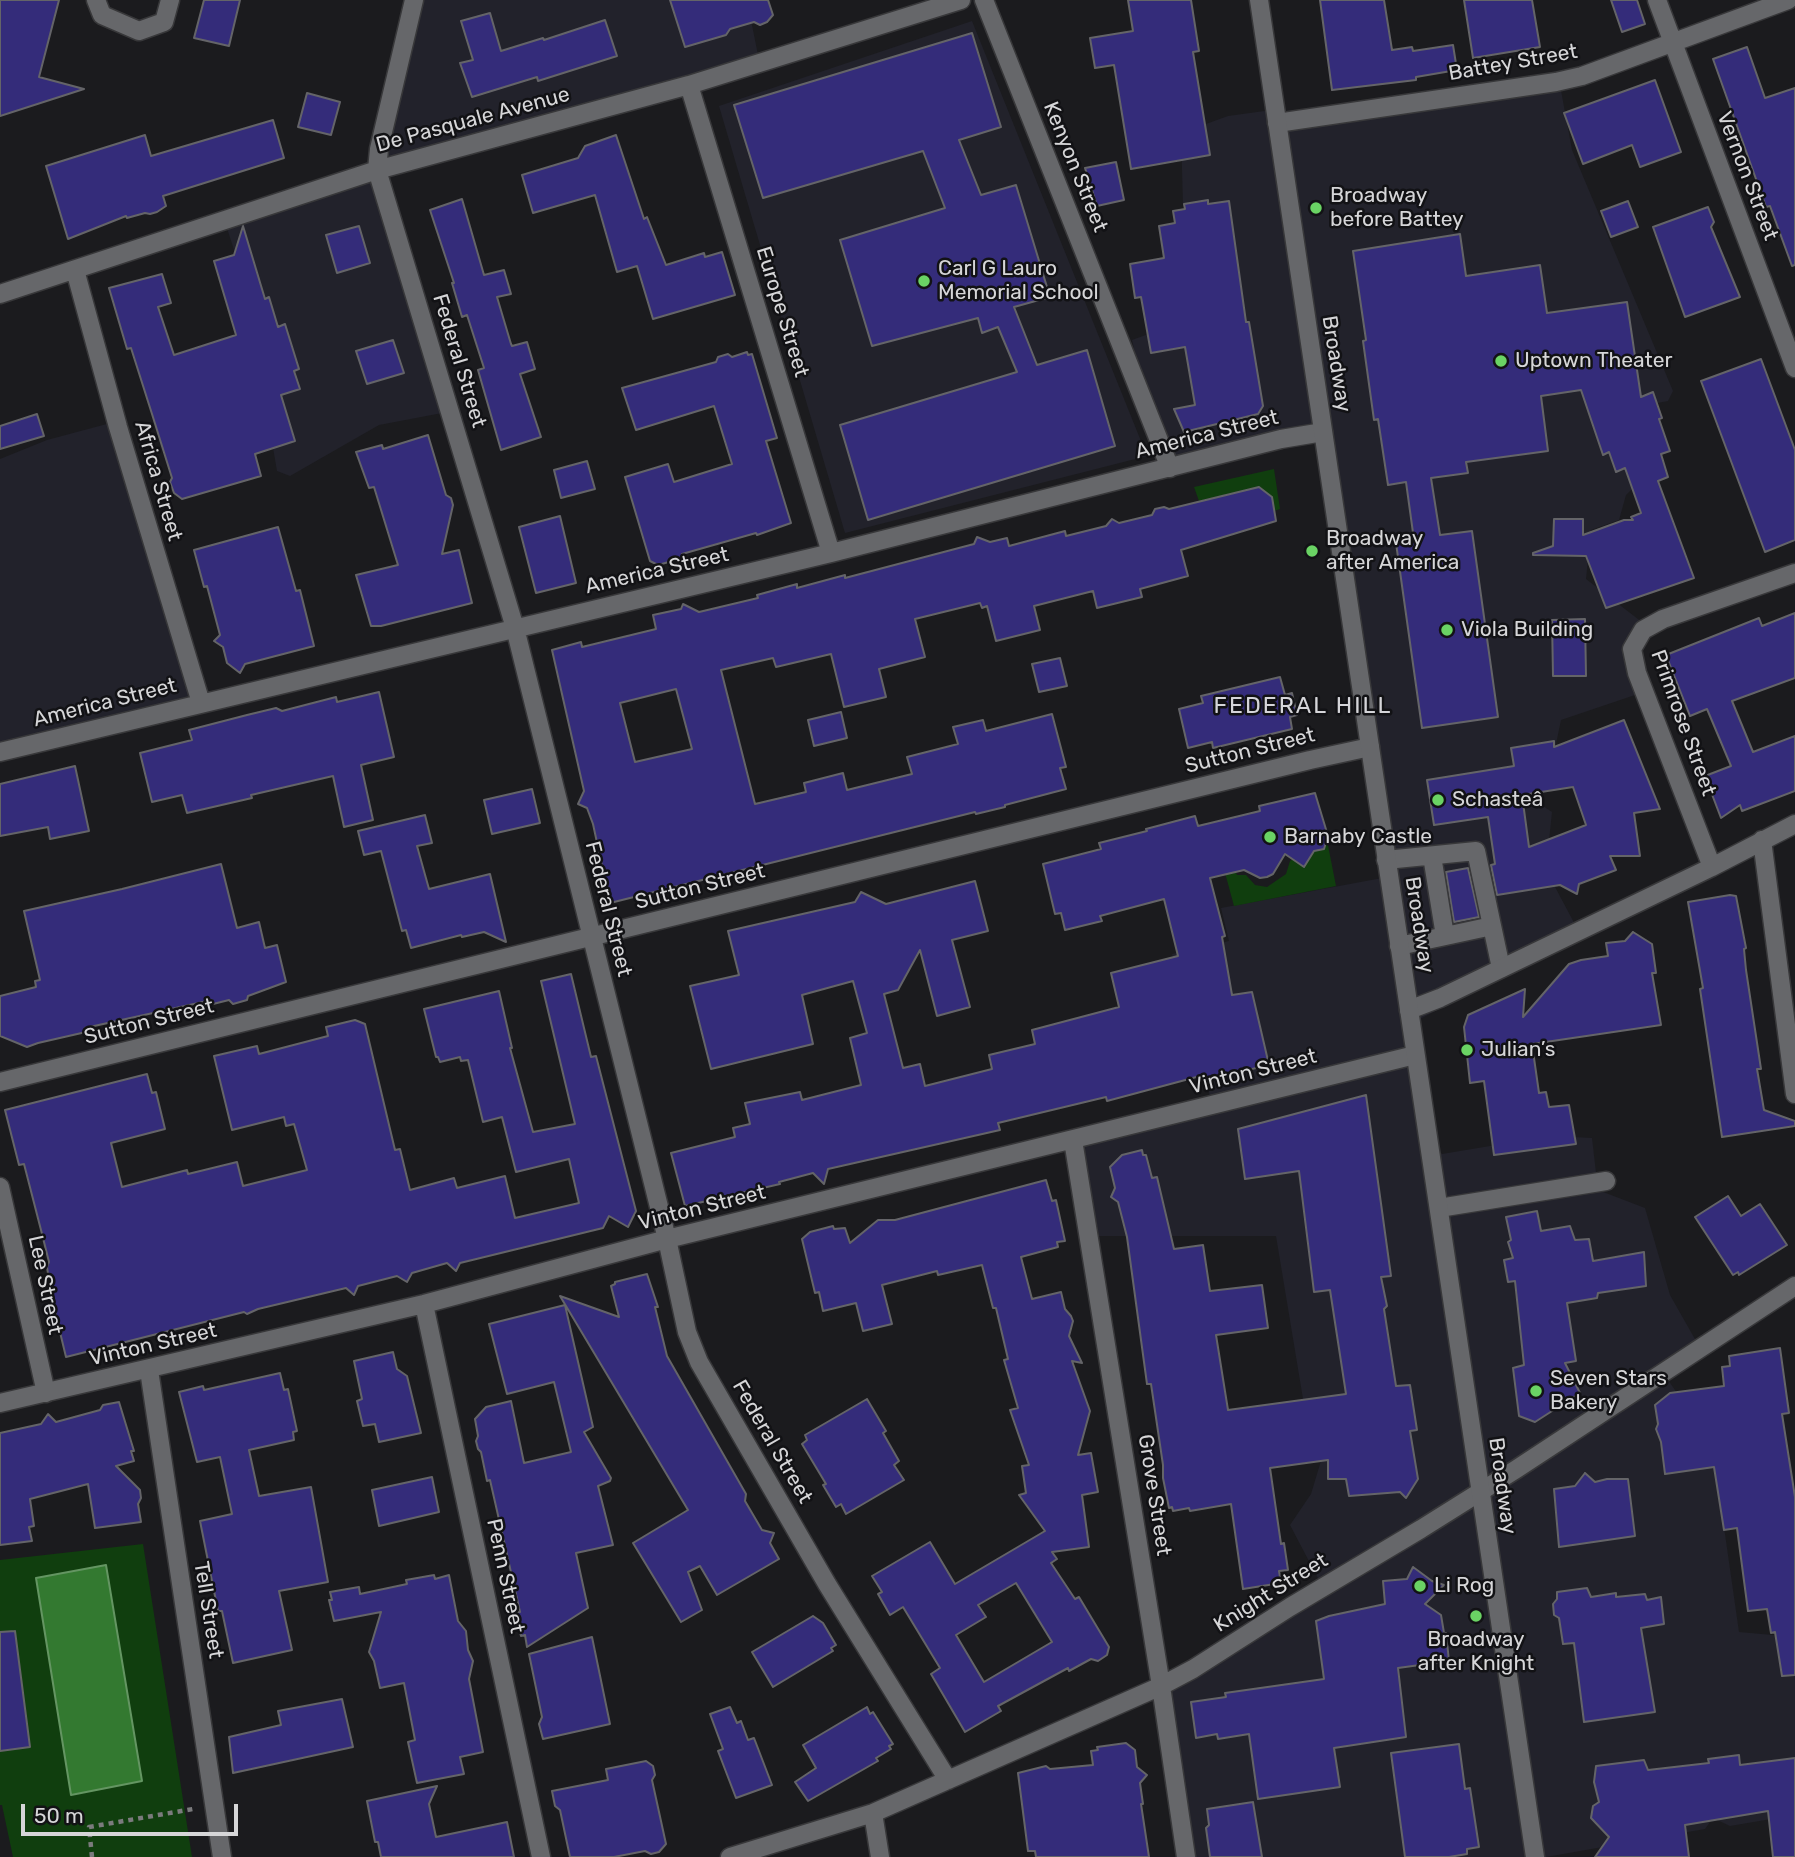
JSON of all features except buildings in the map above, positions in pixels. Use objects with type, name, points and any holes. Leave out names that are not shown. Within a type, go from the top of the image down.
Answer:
[{"type":"street","points":[[96,0],[102,15],[139,31],[164,22],[170,0]]},
{"type":"street","name":"Federal Street","points":[[414,0],[379,149],[377,170],[515,628],[667,1240],[687,1332],[699,1362],[827,1584],[948,1780]]},
{"type":"street","name":"De Pasquale Avenue","points":[[0,293],[377,170],[688,85],[961,0]]},
{"type":"street","name":"Kenyon Street","points":[[984,0],[1170,468]]},
{"type":"street","name":"Broadway","points":[[1259,0],[1535,1857]]},
{"type":"street","name":"Vernon Street","points":[[1657,0],[1795,368]]},
{"type":"street","name":"Battey Street","points":[[1277,123],[1582,76],[1788,0]]},
{"type":"street","name":"Europe Street","points":[[688,85],[831,553]]},
{"type":"street","name":"Africa Street","points":[[75,270],[118,427],[201,703]]},
{"type":"street","name":"America Street","points":[[0,752],[831,553],[1281,439],[1323,432]]},
{"type":"street","name":"Primrose Street","points":[[1712,867],[1637,673],[1632,649],[1643,630],[1663,619],[1795,573]]},
{"type":"street","name":"Sutton Street","points":[[0,1082],[1370,747]]},
{"type":"street","points":[[1409,1010],[1712,867],[1795,824]]},
{"type":"street","points":[[1762,840],[1795,1094]]},
{"type":"street","points":[[1386,860],[1475,851],[1501,968]]},
{"type":"street","points":[[1432,856],[1446,936]]},
{"type":"street","points":[[1399,946],[1492,926]]},
{"type":"street","name":"Vinton Street","points":[[0,1403],[424,1304],[667,1240],[1415,1055]]},
{"type":"street","name":"Grove Street","points":[[1073,1140],[1186,1857]]},
{"type":"street","points":[[1438,1208],[1606,1181]]},
{"type":"street","name":"Lee Street","points":[[0,1186],[46,1393]]},
{"type":"street","name":"Knight Street","points":[[730,1857],[873,1813],[1161,1686],[1193,1669],[1290,1606],[1480,1491],[1795,1286]]},
{"type":"street","name":"Penn Street","points":[[424,1304],[541,1857]]},
{"type":"street","name":"Tell Street","points":[[149,1370],[222,1857]]},
{"type":"street","points":[[873,1813],[880,1857]]},
{"type":"path","points":[[92,1857],[89,1827],[215,1806]]},
{"type":"shaded area","points":[[422,0],[747,0],[758,55],[744,63],[386,160]]},
{"type":"shaded area","name":"Carl G Lauro Memorial School","points":[[972,21],[1147,456],[845,533],[719,106]]},
{"type":"shaded area","points":[[1560,85],[1572,150],[1673,391],[1668,401],[1647,405],[1634,487],[1626,495],[1619,520],[1591,530],[1586,579],[1647,626],[1632,646],[1642,690],[1635,695],[1561,720],[1551,768],[1535,789],[1540,804],[1552,812],[1546,870],[1579,932],[1574,939],[1420,1019],[1417,1030],[1436,1146],[1442,1154],[1502,1144],[1518,1134],[1592,1138],[1598,1190],[1645,1208],[1670,1295],[1700,1348],[1668,1380],[1712,1443],[1739,1632],[1795,1637],[1795,1815],[1730,1826],[1713,1818],[1705,1829],[1546,1857],[1188,1857],[1167,1690],[1321,1584],[1290,1525],[1311,1494],[1326,1444],[1309,1435],[1276,1236],[1099,1236],[1081,1139],[1211,1100],[1172,954],[1229,941],[1221,908],[1393,876],[1327,437],[1172,459],[1137,362],[1132,340],[1200,315],[1224,219],[1183,206],[1181,133],[1228,116],[1279,109],[1291,122]]},
{"type":"shaded area","points":[[386,172],[458,410],[379,425],[290,476],[277,471],[245,284],[225,222]]},
{"type":"shaded area","points":[[118,421],[197,703],[0,756],[0,459],[47,440]]},
{"type":"shaded area","points":[[1274,469],[1280,509],[1274,511],[1272,497],[1260,487],[1199,501],[1194,487]]},
{"type":"shaded area","points":[[1325,830],[1336,886],[1234,906],[1224,869],[1233,866],[1237,875],[1246,875],[1255,885],[1267,887],[1286,874],[1293,859],[1300,863],[1308,861],[1312,855],[1311,850]]},
{"type":"shaded area","points":[[143,1544],[192,1857],[13,1857],[0,1805],[0,1560]]},
{"type":"shaded area","points":[[106,1565],[142,1781],[71,1795],[36,1578]]},
{"type":"place","name":"Broadway before Battey","points":[[1316,208]]},
{"type":"place","name":"Carl G Lauro Memorial School","points":[[924,281]]},
{"type":"place","name":"Uptown Theater","points":[[1501,361]]},
{"type":"place","name":"Broadway after America","points":[[1312,551]]},
{"type":"place","name":"Viola Building","points":[[1447,630]]},
{"type":"place","name":"Schasteâ","points":[[1438,800]]},
{"type":"place","name":"Barnaby Castle","points":[[1270,837]]},
{"type":"place","name":"Julian’s","points":[[1467,1050]]},
{"type":"place","name":"Seven Stars Bakery","points":[[1536,1391]]},
{"type":"place","name":"Li Rog","points":[[1420,1586]]},
{"type":"place","name":"Broadway after Knight","points":[[1476,1616]]},
{"type":"district","name":"FEDERAL HILL","points":[[1303,706]]}]
